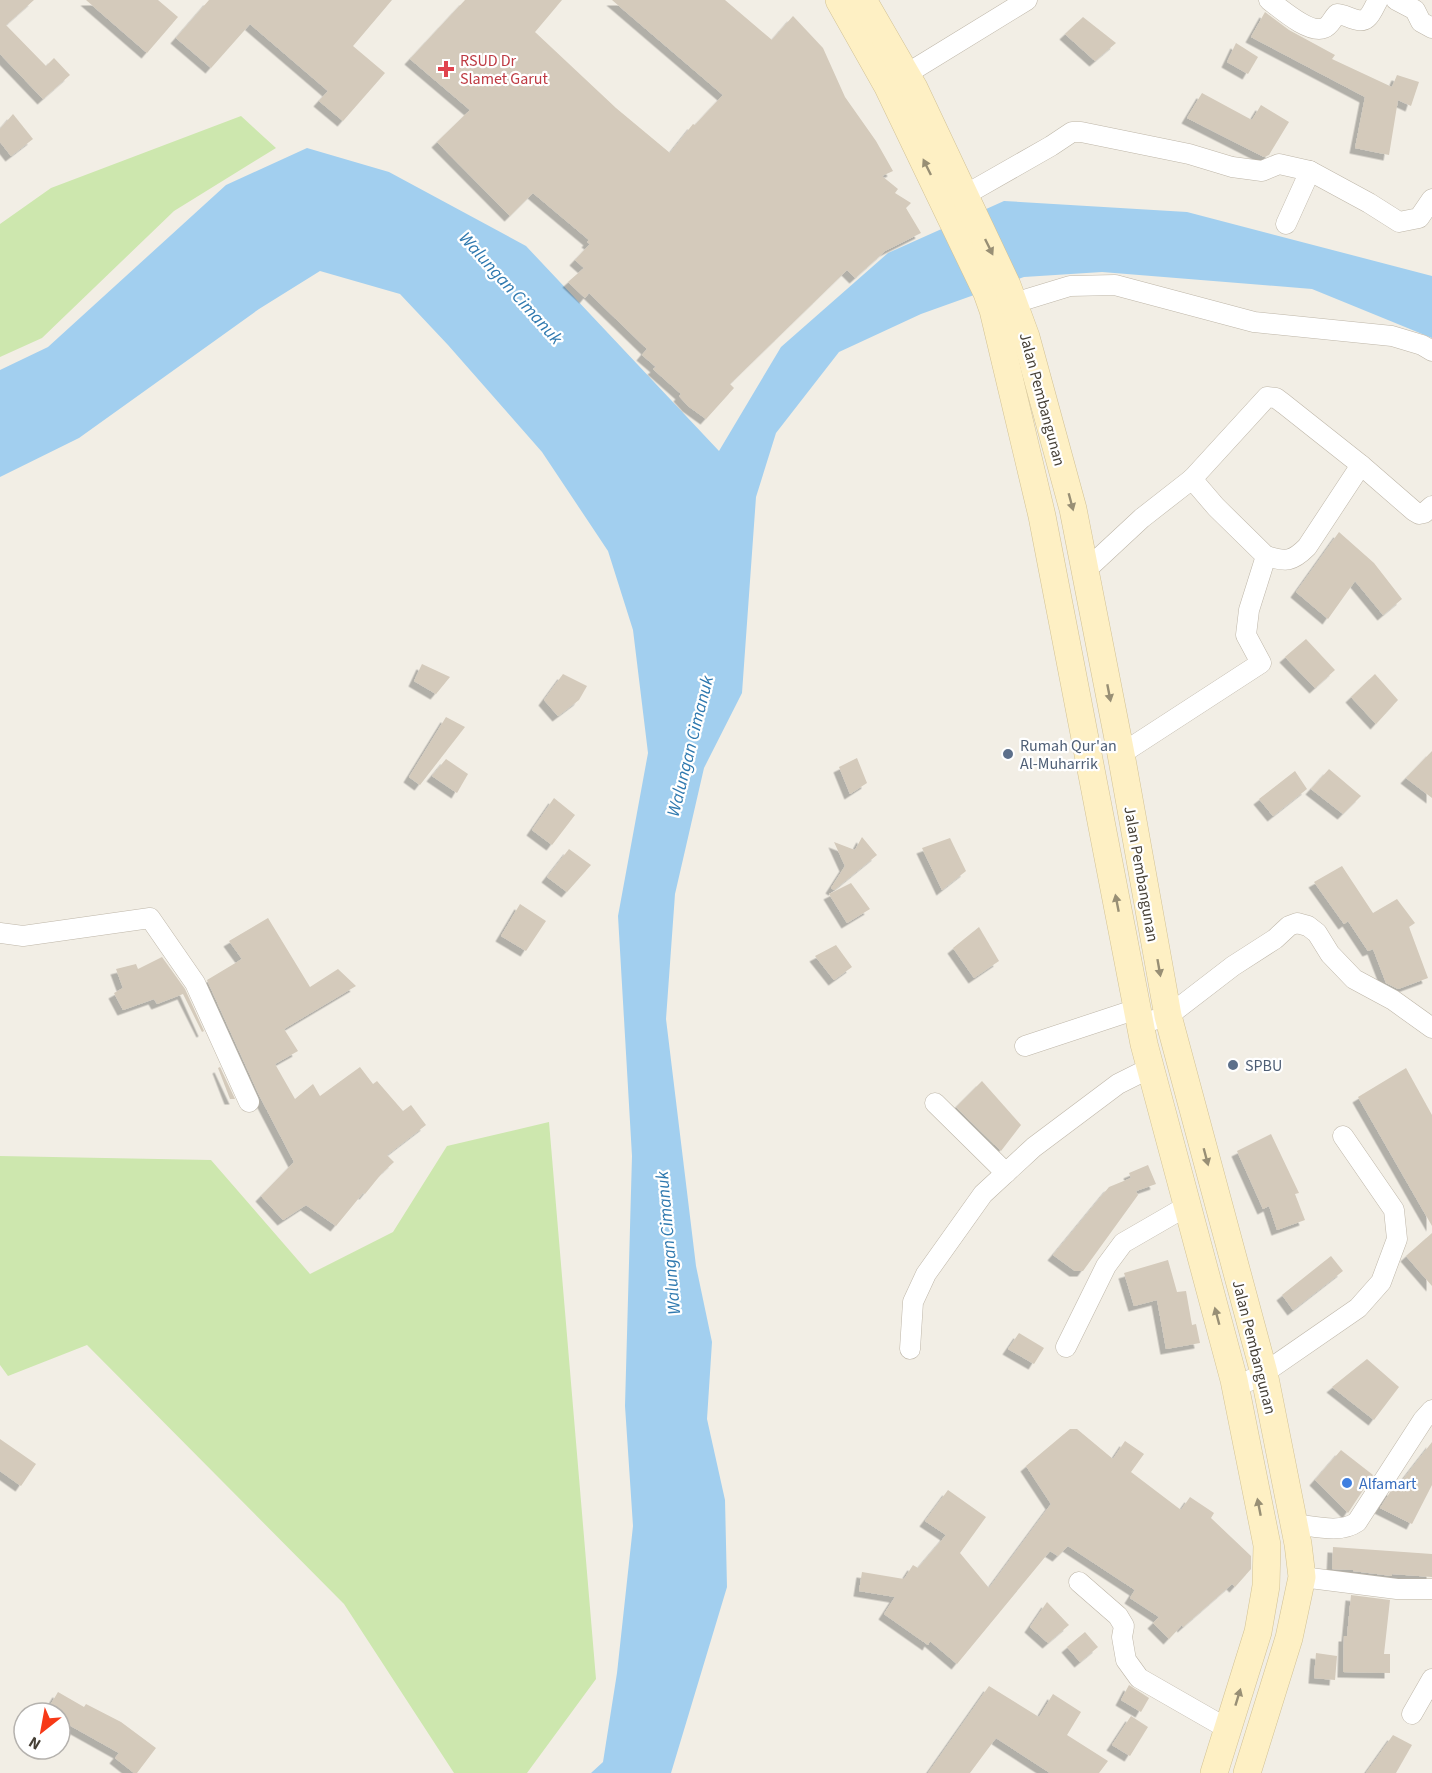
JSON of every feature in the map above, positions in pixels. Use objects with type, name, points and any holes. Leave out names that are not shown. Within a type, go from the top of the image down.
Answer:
[{"type":"main road","name":"Jalan Pembangunan","points":[[838,0],[897,80]]},
{"type":"main road","name":"Jalan Pembangunan","points":[[863,0],[897,80],[962,208],[1000,298],[1026,337],[1073,509],[1121,754],[1167,1016],[1264,1373],[1294,1524],[1302,1577],[1288,1638],[1247,1773]]},
{"type":"main road","name":"Jalan Pembangunan","points":[[1000,298],[1150,1068],[1235,1388],[1267,1545],[1266,1586],[1258,1632],[1214,1773]]},
{"type":"street","points":[[897,80],[1027,0]]},
{"type":"street","points":[[1269,0],[1311,29],[1323,29],[1337,14],[1363,20],[1367,18],[1378,0]]},
{"type":"street","points":[[1396,0],[1415,10],[1422,22],[1432,28]]},
{"type":"street","points":[[962,208],[1072,132],[1189,154],[1232,167],[1262,171],[1280,164],[1310,171],[1399,222],[1419,218],[1432,199]]},
{"type":"street","points":[[1286,224],[1310,171]]},
{"type":"street","points":[[1000,298],[1070,286],[1115,285],[1254,322],[1392,336],[1422,345],[1432,351]]},
{"type":"street","points":[[1085,571],[1142,518],[1192,479],[1267,397],[1275,398],[1284,404],[1419,514],[1432,506]]},
{"type":"street","points":[[1192,479],[1216,507],[1266,556],[1283,561],[1297,558],[1307,547],[1361,465]]},
{"type":"street","points":[[1121,754],[1261,663],[1246,635],[1249,610],[1266,556]]},
{"type":"street","points":[[0,933],[23,936],[150,918],[195,983],[249,1102]]},
{"type":"street","points":[[1025,1046],[1139,1016],[1167,1016],[1233,966],[1275,939],[1289,926],[1297,923],[1308,926],[1317,933],[1330,954],[1354,979],[1393,1000],[1432,1028]]},
{"type":"street","points":[[910,1349],[913,1302],[926,1274],[983,1194],[1034,1147],[1118,1084],[1150,1068]]},
{"type":"street","points":[[935,1103],[1006,1173]]},
{"type":"street","points":[[1235,1388],[1264,1373],[1358,1308],[1381,1282],[1396,1239],[1394,1210],[1343,1136]]},
{"type":"street","points":[[1066,1347],[1106,1266],[1123,1243],[1187,1206]]},
{"type":"street","points":[[1294,1524],[1341,1529],[1357,1522],[1432,1410]]},
{"type":"street","points":[[1302,1577],[1397,1589],[1432,1589]]},
{"type":"street","points":[[1079,1582],[1118,1616],[1124,1626],[1122,1637],[1126,1660],[1139,1678],[1228,1729]]},
{"type":"street","points":[[1412,1714],[1432,1679]]},
{"type":"green space","points":[[241,116],[276,148],[174,211],[42,338],[0,357],[0,224],[51,188]]},
{"type":"green space","points":[[549,1122],[596,1679],[527,1773],[454,1773],[344,1604],[87,1345],[8,1376],[0,1365],[0,1156],[211,1160],[310,1274],[393,1232],[447,1146]]},
{"type":"water","name":"Walungan Cimanuk","points":[[307,148],[389,172],[526,246],[719,451],[781,347],[888,253],[1004,201],[1187,212],[1432,276],[1432,338],[1312,289],[1102,272],[1024,277],[921,314],[839,352],[776,433],[756,497],[742,693],[704,768],[675,894],[666,1019],[696,1266],[712,1342],[707,1419],[725,1500],[727,1587],[671,1773],[591,1773],[603,1762],[617,1673],[633,1526],[625,1406],[632,1156],[618,916],[648,753],[633,630],[608,551],[542,452],[400,294],[320,271],[259,309],[79,438],[0,477],[0,370],[48,347],[226,185]]},
{"type":"building","points":[[0,0],[34,0],[6,25],[46,66],[54,58],[70,75],[43,99],[0,54]]},
{"type":"building","points":[[86,0],[158,0],[178,17],[147,53]]},
{"type":"building","points":[[209,0],[392,0],[353,46],[385,73],[343,121],[319,101],[328,91],[250,24],[211,68],[176,38]]},
{"type":"building","points":[[465,0],[562,0],[535,32],[616,108],[670,153],[693,124],[695,125],[723,95],[612,0],[725,0],[772,40],[793,16],[823,48],[845,97],[876,141],[893,171],[882,176],[898,189],[895,193],[911,203],[906,208],[921,233],[885,251],[855,278],[847,270],[730,384],[734,388],[706,419],[688,406],[679,396],[681,394],[653,369],[656,367],[642,355],[647,349],[589,293],[585,298],[568,282],[584,268],[575,260],[590,244],[587,242],[589,240],[533,193],[510,216],[437,142],[470,110],[410,59]]},
{"type":"building","points":[[1265,12],[1289,30],[1335,55],[1332,59],[1392,87],[1397,75],[1419,82],[1411,106],[1398,100],[1389,155],[1355,148],[1365,97],[1251,37]]},
{"type":"building","points":[[1083,17],[1116,43],[1095,61],[1065,34]]},
{"type":"building","points":[[1236,43],[1258,57],[1248,74],[1227,62]]},
{"type":"building","points":[[1202,93],[1252,120],[1261,105],[1289,122],[1269,155],[1264,157],[1187,118]]},
{"type":"building","points":[[13,114],[33,139],[11,156],[0,142],[0,129]]},
{"type":"building","points":[[1339,532],[1374,563],[1402,599],[1383,615],[1355,581],[1328,619],[1296,592]]},
{"type":"building","points":[[1306,639],[1335,670],[1315,688],[1285,657]]},
{"type":"building","points":[[422,664],[450,677],[436,694],[414,681]]},
{"type":"building","points":[[563,674],[587,686],[579,700],[558,716],[544,700]]},
{"type":"building","points":[[1375,674],[1398,700],[1376,724],[1351,697]]},
{"type":"building","points":[[446,717],[465,727],[420,785],[409,777]]},
{"type":"building","points":[[1432,751],[1432,798],[1406,778]]},
{"type":"building","points":[[857,758],[867,783],[850,794],[839,767]]},
{"type":"building","points":[[446,759],[468,774],[457,793],[432,776]]},
{"type":"building","points":[[1329,769],[1361,796],[1343,814],[1311,789]]},
{"type":"building","points":[[1295,771],[1307,789],[1273,816],[1259,799]]},
{"type":"building","points":[[554,798],[575,815],[552,845],[532,830]]},
{"type":"building","points":[[862,837],[877,855],[834,890],[831,888],[845,866],[834,842],[855,850]]},
{"type":"building","points":[[950,838],[966,871],[942,890],[922,848]]},
{"type":"building","points":[[569,849],[591,865],[567,892],[547,877]]},
{"type":"building","points":[[1342,866],[1373,913],[1397,899],[1415,923],[1409,927],[1428,978],[1398,989],[1386,983],[1373,949],[1368,951],[1348,921],[1344,924],[1314,882]]},
{"type":"building","points":[[851,883],[870,909],[847,923],[829,894]]},
{"type":"building","points":[[520,904],[546,921],[526,951],[501,936]]},
{"type":"building","points":[[268,918],[310,987],[338,969],[356,986],[284,1029],[298,1051],[275,1064],[295,1099],[313,1084],[320,1096],[360,1067],[373,1084],[377,1081],[403,1111],[411,1105],[426,1125],[387,1155],[394,1162],[365,1194],[363,1193],[336,1226],[306,1205],[283,1220],[261,1196],[294,1162],[259,1095],[207,980],[242,959],[229,941]]},
{"type":"building","points":[[979,927],[999,961],[974,978],[953,948]]},
{"type":"building","points":[[836,945],[852,967],[834,980],[815,956]]},
{"type":"building","points":[[162,957],[185,989],[204,1031],[202,1032],[183,994],[157,1004],[154,999],[123,1010],[114,993],[123,988],[116,969],[136,964],[138,969]]},
{"type":"building","points":[[220,1067],[235,1099],[230,1099],[218,1068]]},
{"type":"building","points":[[1406,1068],[1432,1115],[1432,1226],[1358,1097]]},
{"type":"building","points":[[982,1081],[1021,1125],[1001,1151],[956,1107]]},
{"type":"building","points":[[1271,1134],[1299,1193],[1295,1194],[1305,1220],[1277,1230],[1269,1206],[1263,1209],[1237,1151]]},
{"type":"building","points":[[1148,1165],[1156,1184],[1136,1191],[1138,1195],[1083,1271],[1075,1271],[1053,1255],[1109,1187],[1131,1178],[1129,1173]]},
{"type":"building","points":[[1432,1233],[1432,1286],[1406,1256]]},
{"type":"building","points":[[1331,1256],[1343,1271],[1293,1310],[1282,1295]]},
{"type":"building","points":[[1168,1260],[1177,1292],[1186,1291],[1192,1325],[1196,1324],[1200,1343],[1166,1349],[1157,1300],[1134,1306],[1124,1273]]},
{"type":"building","points":[[1019,1333],[1044,1348],[1034,1364],[1008,1349]]},
{"type":"building","points":[[1367,1359],[1399,1387],[1374,1420],[1332,1387]]},
{"type":"building","points":[[1070,1429],[1077,1429],[1113,1459],[1125,1441],[1144,1454],[1131,1472],[1181,1510],[1190,1497],[1214,1513],[1211,1518],[1251,1556],[1251,1569],[1235,1587],[1232,1584],[1183,1627],[1182,1625],[1169,1639],[1153,1623],[1159,1617],[1130,1598],[1135,1590],[1068,1546],[1058,1556],[1050,1551],[957,1664],[930,1641],[928,1645],[884,1614],[895,1597],[859,1591],[862,1572],[904,1579],[913,1565],[918,1568],[946,1535],[925,1521],[948,1490],[986,1517],[960,1553],[989,1588],[1051,1504],[1026,1466]]},
{"type":"building","points":[[0,1439],[36,1464],[21,1486],[0,1471]]},
{"type":"building","points":[[1432,1442],[1432,1485],[1412,1524],[1380,1508],[1392,1489],[1394,1491]]},
{"type":"building","points":[[1341,1450],[1373,1475],[1348,1513],[1315,1480]]},
{"type":"building","points":[[1333,1547],[1432,1554],[1432,1577],[1392,1574],[1392,1576],[1332,1569]]},
{"type":"building","points":[[1351,1595],[1390,1600],[1384,1654],[1390,1654],[1390,1673],[1343,1672],[1344,1636],[1347,1636]]},
{"type":"building","points":[[1047,1602],[1069,1625],[1048,1643],[1030,1627]]},
{"type":"building","points":[[1085,1632],[1098,1647],[1080,1662],[1067,1647]]},
{"type":"building","points":[[1316,1653],[1337,1656],[1335,1680],[1314,1678]]},
{"type":"building","points":[[1129,1685],[1149,1698],[1141,1712],[1121,1700]]},
{"type":"building","points":[[989,1686],[1039,1717],[1053,1694],[1081,1712],[1067,1735],[1108,1761],[1099,1773],[1050,1773],[996,1738],[970,1773],[928,1773]]},
{"type":"building","points":[[58,1692],[84,1707],[86,1704],[121,1722],[156,1748],[137,1773],[134,1773],[115,1758],[119,1753],[72,1727],[72,1701],[53,1701]]},
{"type":"building","points":[[1131,1716],[1148,1727],[1130,1756],[1112,1745]]},
{"type":"building","points":[[1393,1735],[1412,1745],[1396,1773],[1366,1773]]},
{"type":"place","name":"RSUD Dr Slamet Garut","points":[[446,69]]},
{"type":"place","name":"Rumah Qur'an Al-Muharrik","points":[[1008,754]]},
{"type":"place","name":"SPBU","points":[[1233,1065]]},
{"type":"place","name":"Alfamart","points":[[1347,1483]]}]
